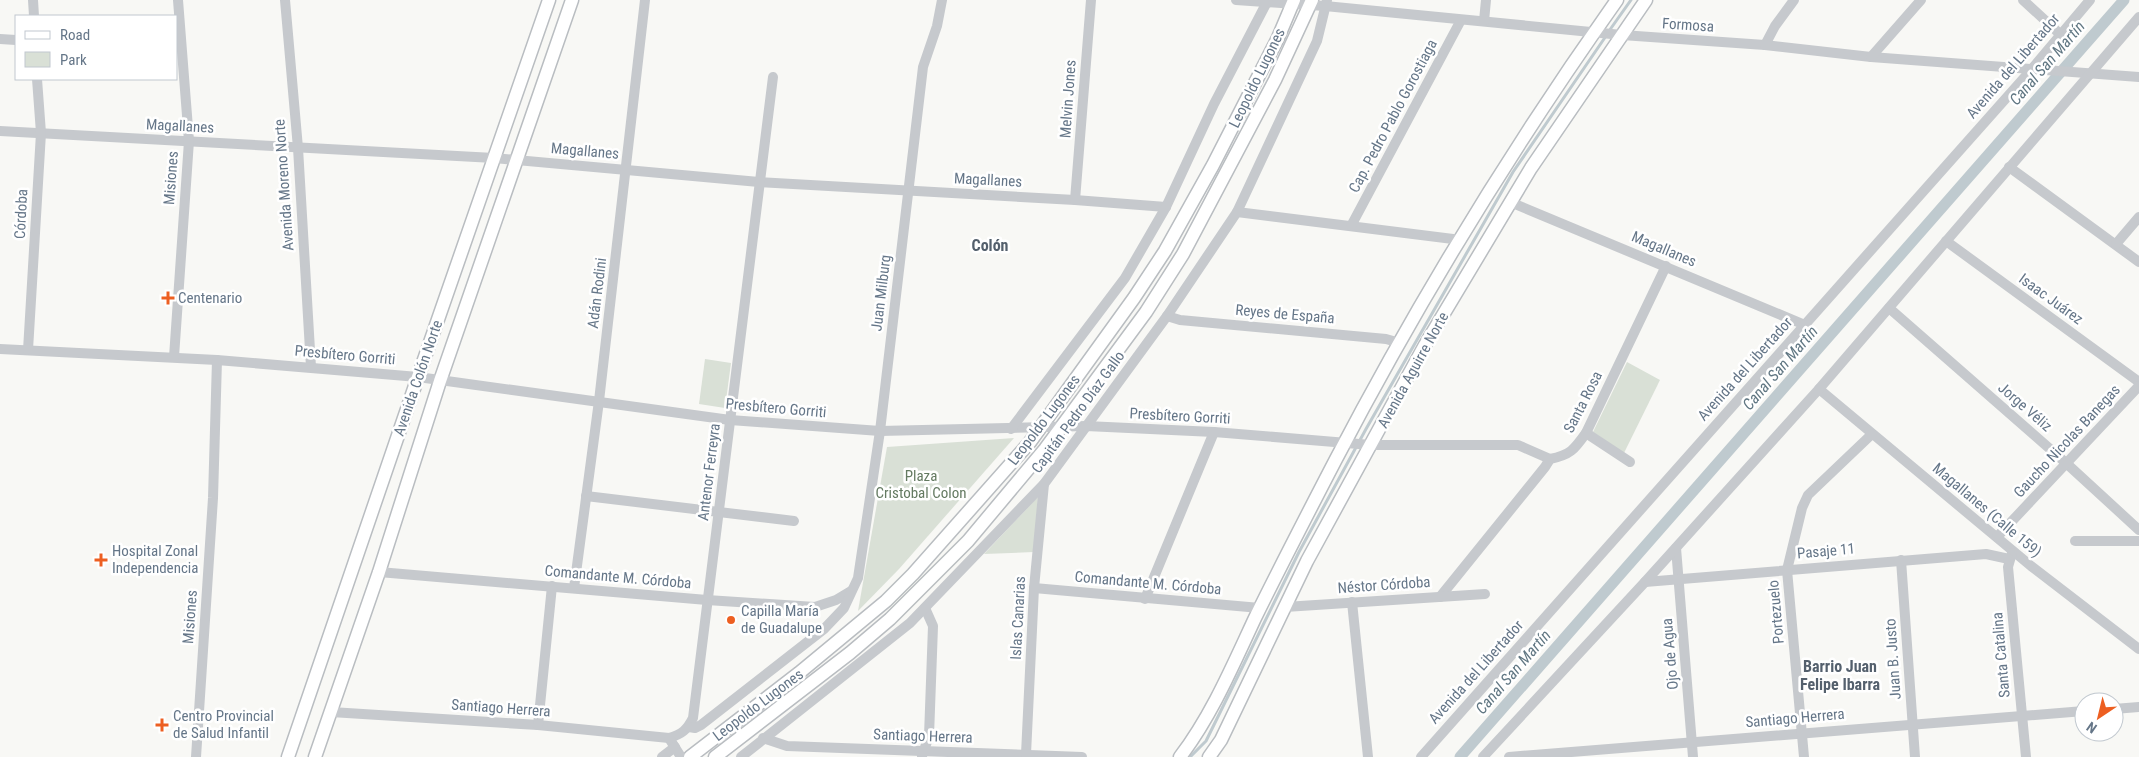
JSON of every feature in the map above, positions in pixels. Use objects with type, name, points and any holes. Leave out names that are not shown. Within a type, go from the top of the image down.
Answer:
[{"type":"main road","name":"Avenida Colón Norte","points":[[288,757],[549,0]]},
{"type":"main road","name":"Avenida Colón Norte","points":[[315,757],[379,572],[440,380],[572,0]]},
{"type":"main road","name":"Avenida Aguirre Norte","points":[[1209,757],[1221,740],[1307,561],[1400,343],[1497,180],[1598,32],[1616,0]]},
{"type":"main road","name":"Avenida Aguirre Norte","points":[[1180,757],[1191,743],[1218,695],[1260,608],[1357,444],[1425,345],[1510,202],[1618,35],[1646,0]]},
{"type":"main road","name":"Leopoldo Lugones","points":[[690,757],[807,667],[886,601],[913,574],[1030,442],[1134,298],[1165,251],[1214,165],[1278,38],[1293,2]]},
{"type":"main road","name":"Leopoldo Lugones","points":[[715,757],[850,653],[890,619],[968,541],[1061,427],[1146,312],[1183,254],[1270,89],[1311,3]]},
{"type":"street","points":[[33,0],[34,15]]},
{"type":"street","name":"Misiones","points":[[174,358],[189,141],[178,0]]},
{"type":"street","name":"Avenida Moreno Norte","points":[[284,0],[298,148],[310,368]]},
{"type":"street","name":"Adán Rodini","points":[[574,588],[627,170],[645,0]]},
{"type":"street","name":"Juan Milburg","points":[[689,727],[695,728],[701,725],[824,629],[844,608],[858,578],[880,431],[923,68],[937,26],[942,0]]},
{"type":"street","name":"Melvin Jones","points":[[1076,200],[1091,0]]},
{"type":"street","name":"Formosa","points":[[1236,0],[1326,3],[1461,20],[1618,35],[2031,70],[2071,71],[2139,77]]},
{"type":"street","points":[[1484,21],[1486,0]]},
{"type":"street","points":[[1764,46],[1775,26],[1794,0]]},
{"type":"street","points":[[1871,56],[1920,0]]},
{"type":"street","points":[[2023,0],[2061,34]]},
{"type":"street","name":"Avenida del Libertador","points":[[1421,757],[2031,70],[2090,0]]},
{"type":"street","points":[[1011,429],[1126,278],[1166,207],[1214,104],[1267,1]]},
{"type":"street","name":"Capitán Pedro Díaz Gallo","points":[[741,757],[910,622],[1044,484],[1167,316],[1237,212],[1317,41],[1326,3]]},
{"type":"street","points":[[1483,757],[1820,389],[2089,73],[2139,17]]},
{"type":"street","name":"Cap. Pedro Pablo Gorostiaga","points":[[1352,226],[1461,20]]},
{"type":"street","points":[[0,39],[15,40]]},
{"type":"street","name":"Antenor Ferreyra","points":[[689,727],[693,718],[773,77]]},
{"type":"street","name":"Córdoba","points":[[28,350],[40,133],[37,80]]},
{"type":"street","name":"Magallanes","points":[[0,131],[494,158],[759,182],[1166,207]]},
{"type":"street","points":[[2009,168],[2139,262]]},
{"type":"street","name":"Magallanes","points":[[1510,202],[1805,325]]},
{"type":"street","points":[[1237,212],[1461,240]]},
{"type":"street","points":[[2116,244],[2139,217]]},
{"type":"street","name":"Isaac Juárez","points":[[1946,241],[2139,382]]},
{"type":"street","name":"Santa Rosa","points":[[1550,459],[1564,456],[1575,450],[1586,433],[1666,266]]},
{"type":"street","name":"Jorge Véliz","points":[[1889,308],[2066,463],[2139,530]]},
{"type":"street","name":"Reyes de España","points":[[1167,316],[1180,320],[1386,339],[1400,343]]},
{"type":"street","name":"Presbítero Gorriti","points":[[0,349],[217,360],[418,377],[730,420],[880,431],[1086,426],[1214,432],[1357,444],[1518,445],[1550,459]]},
{"type":"street","name":"Misiones","points":[[196,757],[213,494],[217,360]]},
{"type":"street","name":"Gaucho Nicolas Banegas","points":[[1997,537],[2139,386]]},
{"type":"street","name":"Magallanes (Calle 159)","points":[[1820,389],[1997,537],[2011,555],[2139,649]]},
{"type":"street","points":[[1145,599],[1214,432]]},
{"type":"street","points":[[1586,433],[1630,462]]},
{"type":"street","name":"Portezuelo","points":[[1804,757],[1787,570],[1802,508],[1808,495],[1872,434]]},
{"type":"street","points":[[1440,597],[1545,468],[1550,459]]},
{"type":"street","name":"Islas Canarias","points":[[1026,754],[1034,588],[1044,484]]},
{"type":"street","points":[[586,496],[719,513],[794,520]]},
{"type":"street","points":[[2075,541],[2139,541]]},
{"type":"street","name":"Ojo de Agua","points":[[1676,548],[1693,757]]},
{"type":"street","name":"Pasaje 11","points":[[1645,582],[1901,560],[1986,554],[2011,555]]},
{"type":"street","name":"Santa Catalina","points":[[2011,555],[2021,715],[2026,757]]},
{"type":"street","name":"Juan B. Justo","points":[[1901,560],[1915,757]]},
{"type":"street","name":"Comandante M. Córdoba","points":[[379,572],[707,600],[815,607],[836,600],[852,590]]},
{"type":"street","points":[[538,725],[552,586]]},
{"type":"street","name":"Comandante M. Córdoba","points":[[1034,588],[1260,608]]},
{"type":"street","name":"Néstor Córdoba","points":[[1285,607],[1485,594]]},
{"type":"street","points":[[1352,602],[1368,757]]},
{"type":"street","points":[[923,754],[929,736],[933,626],[925,608]]},
{"type":"street","points":[[2124,708],[2139,707]]},
{"type":"street","name":"Santiago Herrera","points":[[331,712],[538,725],[672,742]]},
{"type":"street","name":"Santiago Herrera","points":[[1509,757],[1584,754],[1692,742],[2074,712]]},
{"type":"street","points":[[662,757],[672,742],[689,727]]},
{"type":"street","name":"Santiago Herrera","points":[[764,738],[787,746],[923,754],[1026,754],[1082,757]]},
{"type":"street","points":[[672,742],[681,757]]},
{"type":"green space","points":[[705,359],[731,363],[725,408],[699,404]]},
{"type":"green space","points":[[1627,362],[1660,380],[1624,453],[1593,432]]},
{"type":"green space","name":"Plaza Cristobal Colon","points":[[1014,438],[899,569],[858,611],[887,447]]},
{"type":"green space","points":[[1038,497],[1034,552],[984,554]]},
{"type":"waterway","points":[[1609,31],[1631,0]]},
{"type":"waterway","name":"Canal San Martín","points":[[1460,757],[2124,0]]},
{"type":"waterway","points":[[1191,756],[1206,741],[1299,552],[1366,429],[1513,172],[1606,36]]},
{"type":"place","name":"Centenario","points":[[168,298]]},
{"type":"place","name":"Hospital Zonal Independencia","points":[[101,560]]},
{"type":"place","name":"Capilla María de Guadalupe","points":[[731,620]]},
{"type":"place","name":"Centro Provincial de Salud Infantil","points":[[162,725]]},
{"type":"district","name":"Colón","points":[[990,245]]},
{"type":"district","name":"Barrio Juan Felipe Ibarra","points":[[1840,675]]}]
